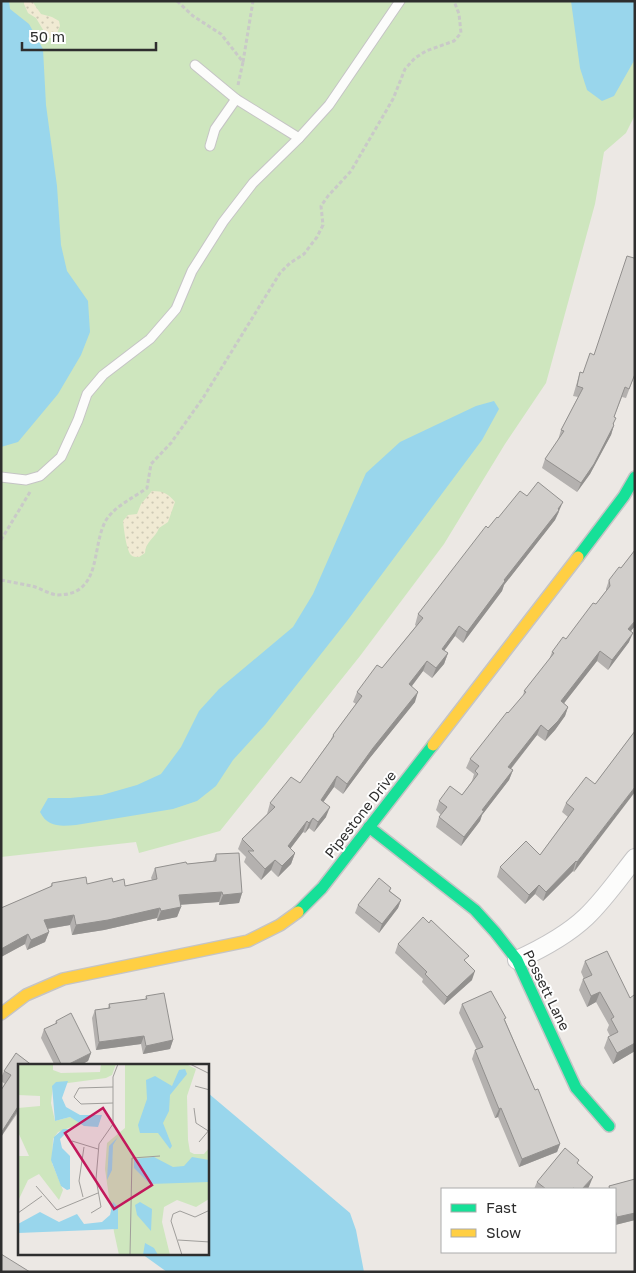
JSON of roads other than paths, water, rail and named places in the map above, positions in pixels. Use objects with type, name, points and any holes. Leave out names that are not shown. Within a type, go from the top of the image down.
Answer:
[{"type":"street","name":"Pipestone Drive","points":[[1,1014],[26,994],[50,983],[73,976],[248,941],[275,929],[302,909],[322,888],[604,524],[635,478]]},
{"type":"street","name":"Possett Lane","points":[[368,827],[475,910],[495,932],[517,960],[576,1088],[609,1126]]},
{"type":"street","points":[[517,960],[539,950],[584,919],[604,899],[635,858]]},
{"type":"lane","points":[[1,477],[26,480],[40,476],[61,457],[78,420],[87,394],[103,375],[150,339],[176,309],[192,271],[223,222],[253,183],[299,138],[329,105],[400,1]]},
{"type":"lane","points":[[195,66],[236,99],[299,138]]},
{"type":"lane","points":[[210,146],[215,129],[236,99]]},
{"type":"water","points":[[1,1],[9,1],[10,9],[29,24],[43,49],[46,105],[57,186],[61,245],[67,271],[88,301],[90,332],[81,355],[58,394],[18,442],[1,447]]},
{"type":"water","points":[[571,1],[635,1],[635,59],[614,96],[602,101],[587,90],[580,68]]},
{"type":"water","points":[[494,401],[499,409],[482,440],[347,621],[265,725],[233,760],[216,786],[197,801],[173,809],[60,826],[47,821],[43,817],[40,812],[48,798],[102,795],[137,785],[161,774],[181,747],[199,711],[219,689],[293,627],[313,594],[366,473],[400,442],[476,406]]},
{"type":"water","points":[[209,1094],[350,1213],[356,1230],[364,1272],[167,1272],[145,1256],[209,1256]]}]
